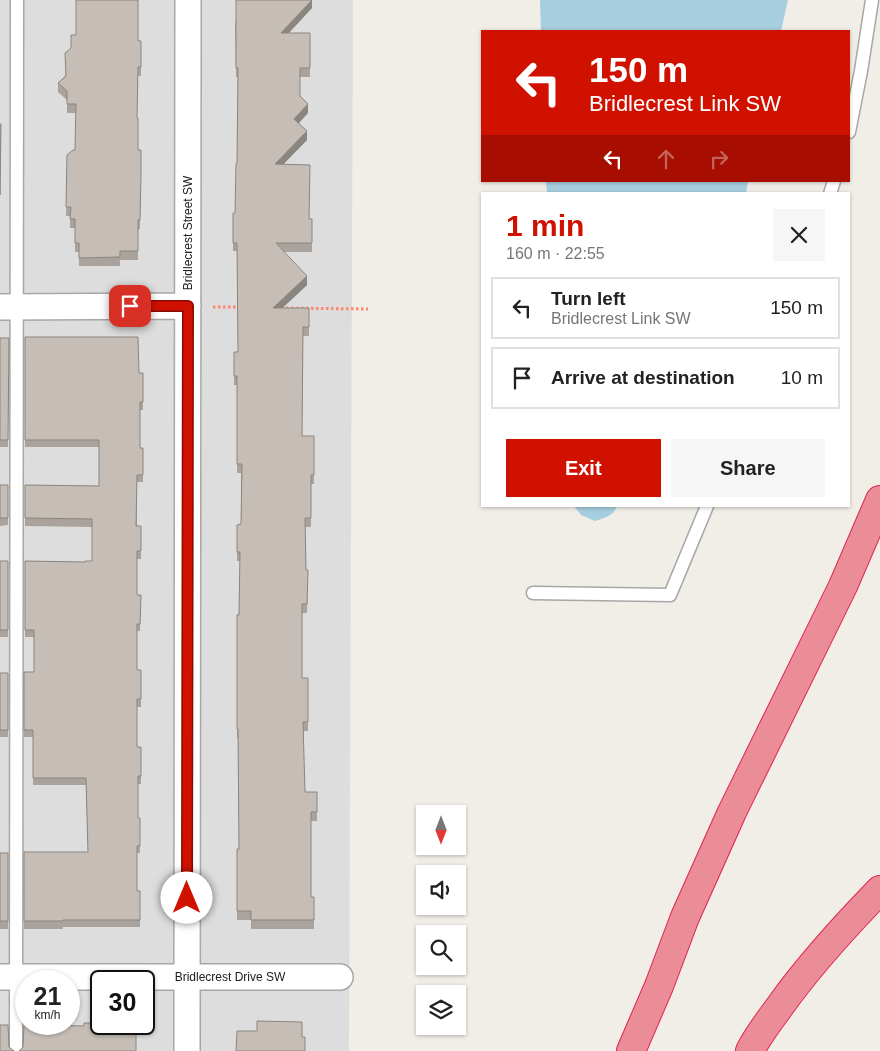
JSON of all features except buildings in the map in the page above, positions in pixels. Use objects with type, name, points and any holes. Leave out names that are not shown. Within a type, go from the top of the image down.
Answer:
[{"type":"highway","points":[[631,1051],[659,986],[685,917],[728,820],[843,586],[880,500]]},
{"type":"highway","points":[[750,1051],[757,1037],[799,980],[841,929],[880,890]]},
{"type":"highway","points":[[645,1051],[659,986]]},
{"type":"street","name":"Bridlecrest Street SW","points":[[187,1051],[188,0]]},
{"type":"street","points":[[8,307],[188,306]]},
{"type":"street","name":"Bridlecrest Drive SW","points":[[8,977],[340,976]]},
{"type":"lane","points":[[16,1051],[8,977],[8,307],[17,0]]},
{"type":"lane","points":[[850,127],[862,71],[872,0]]},
{"type":"lane","points":[[533,593],[670,595],[707,507]]},
{"type":"path","points":[[188,306],[249,307]]},
{"type":"path","points":[[278,308],[368,309]]},
{"type":"shaded area","points":[[0,0],[353,0],[349,1051],[0,1051]]},
{"type":"water","points":[[540,0],[788,0],[781,30],[541,30]]},
{"type":"water","points":[[546,182],[748,182],[746,192],[547,192]]},
{"type":"water","points":[[575,507],[617,507],[605,518],[595,521],[581,515]]},
{"type":"route","points":[[130,306],[188,306],[187,898]]}]
